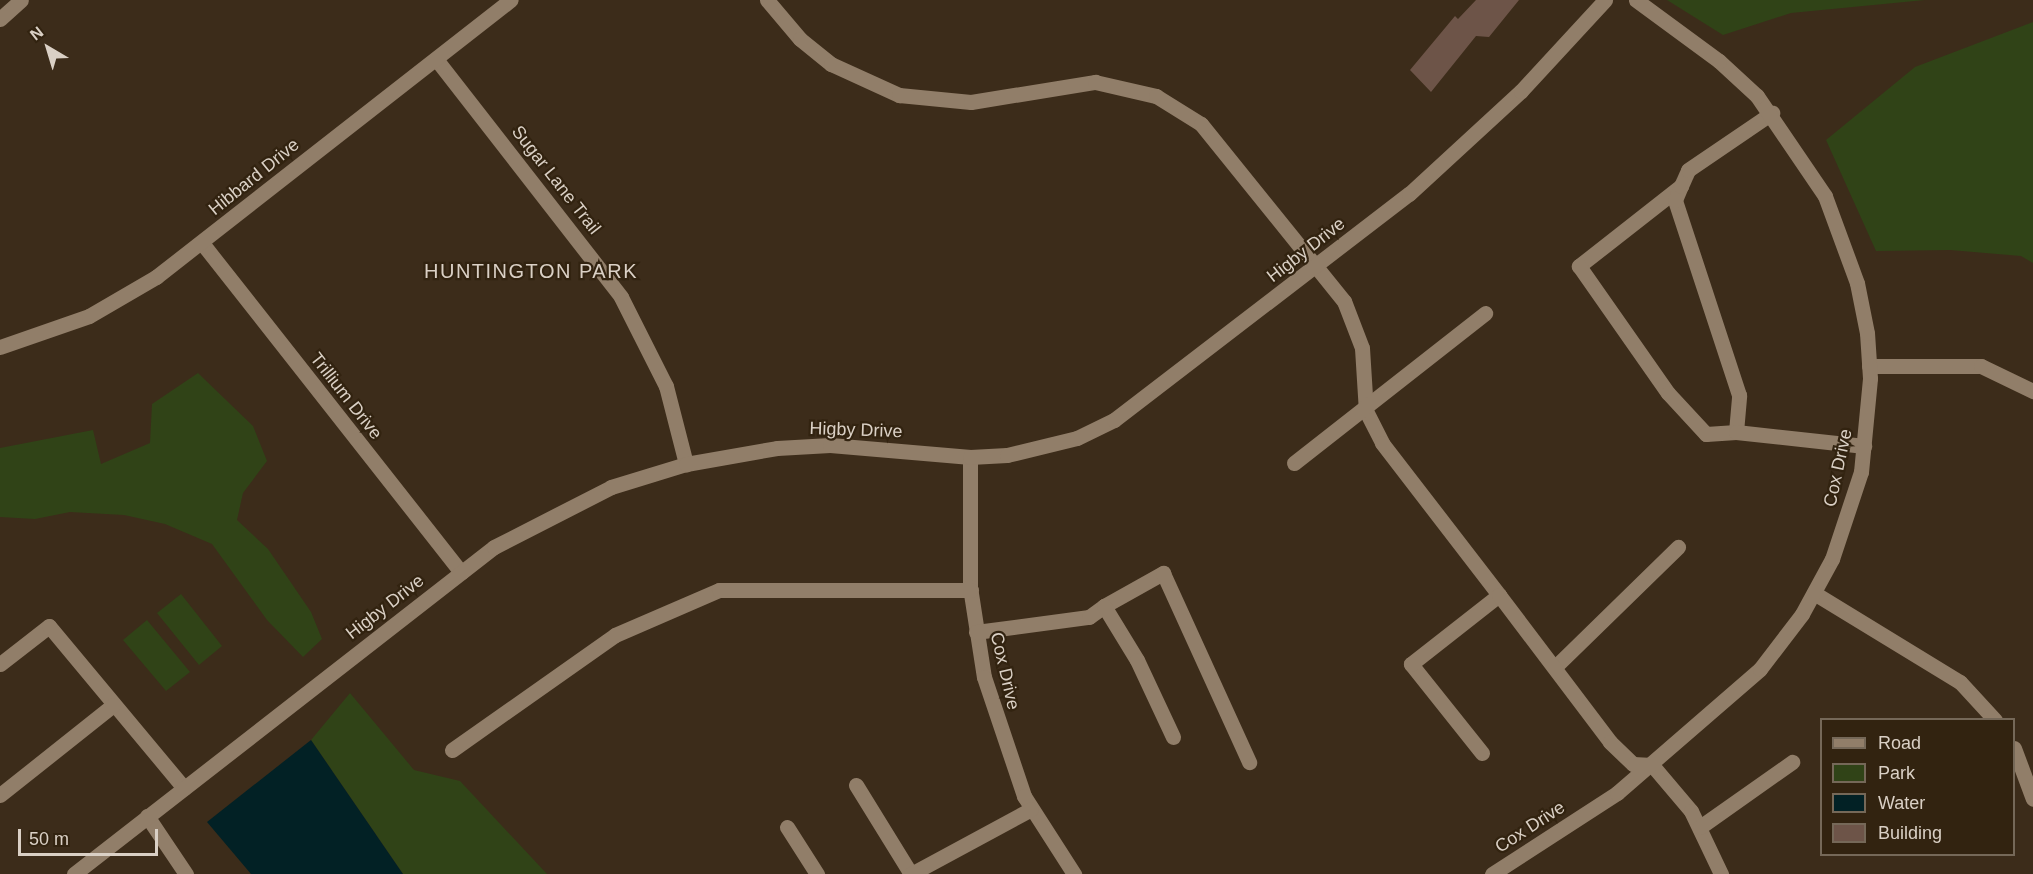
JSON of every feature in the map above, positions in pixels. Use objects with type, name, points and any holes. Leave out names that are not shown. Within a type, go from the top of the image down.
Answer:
[{"type":"street","points":[[0,20],[21,0]]},
{"type":"street","name":"Hibbard Drive","points":[[0,347],[106,308],[202,243],[511,0]]},
{"type":"street","points":[[767,0],[800,39],[831,64],[899,95],[971,102],[1095,82],[1156,96],[1188,114],[1227,150],[1344,301],[1362,348],[1366,408],[1382,443],[1610,742],[1633,764],[1652,765],[1700,827],[1720,874]]},
{"type":"street","name":"Higby Drive","points":[[74,874],[461,572],[561,509],[686,464],[830,445],[970,457],[1044,448],[1114,420],[1317,267],[1478,133],[1605,0]]},
{"type":"street","name":"Cox Drive","points":[[1492,874],[1652,765],[1760,669],[1814,593],[1849,516],[1864,446],[1869,366],[1857,283],[1843,236],[1812,171],[1772,113],[1719,61],[1636,0]]},
{"type":"street","name":"Sugar Lane Trail","points":[[436,59],[621,297],[666,386],[686,464]]},
{"type":"street","points":[[1736,432],[1738,395],[1675,200],[1688,170],[1772,113]]},
{"type":"street","points":[[1681,186],[1579,266],[1668,393],[1706,434],[1736,432],[1864,446]]},
{"type":"street","name":"Trillium Drive","points":[[202,243],[461,572]]},
{"type":"street","points":[[1294,463],[1485,313]]},
{"type":"street","points":[[1869,366],[1981,366],[2033,391]]},
{"type":"street","name":"Cox Drive","points":[[970,457],[971,590],[976,632],[1000,732],[1031,809],[1074,874]]},
{"type":"street","points":[[1555,667],[1678,547]]},
{"type":"street","points":[[976,632],[1089,617],[1163,573],[1249,762]]},
{"type":"street","points":[[453,750],[549,676],[615,635],[719,590],[971,590]]},
{"type":"street","points":[[1814,593],[1960,682],[1993,718]]},
{"type":"street","points":[[1482,753],[1411,664],[1499,595]]},
{"type":"street","points":[[1104,606],[1137,660],[1173,737]]},
{"type":"street","points":[[0,664],[49,626],[112,705],[184,788]]},
{"type":"street","points":[[0,795],[112,705]]},
{"type":"street","points":[[2015,753],[2033,799]]},
{"type":"street","points":[[1700,827],[1792,762]]},
{"type":"street","points":[[856,785],[911,874],[1031,809]]},
{"type":"street","points":[[147,816],[186,874]]},
{"type":"street","points":[[787,827],[817,874]]},
{"type":"green space","points":[[1667,0],[1925,0],[1791,13],[1723,35]]},
{"type":"green space","points":[[2033,22],[2033,263],[2021,256],[1950,250],[1876,251],[1826,140],[1915,67]]},
{"type":"green space","points":[[198,373],[253,426],[267,461],[243,493],[237,520],[268,549],[311,612],[322,639],[303,657],[267,620],[212,544],[165,524],[124,515],[70,512],[35,519],[0,517],[0,448],[93,430],[101,464],[150,443],[152,404]]},
{"type":"green space","points":[[181,594],[222,646],[199,665],[157,613]]},
{"type":"green space","points":[[147,620],[190,672],[166,691],[123,640]]},
{"type":"green space","points":[[350,693],[414,770],[460,781],[547,874],[403,874],[311,740]]},
{"type":"water","points":[[311,740],[403,874],[251,874],[207,822]]},
{"type":"building","points":[[1476,0],[1519,0],[1489,37],[1476,36],[1431,92],[1410,70],[1455,16],[1458,19]]},
{"type":"district","name":"HUNTINGTON PARK","points":[[531,271]]}]
